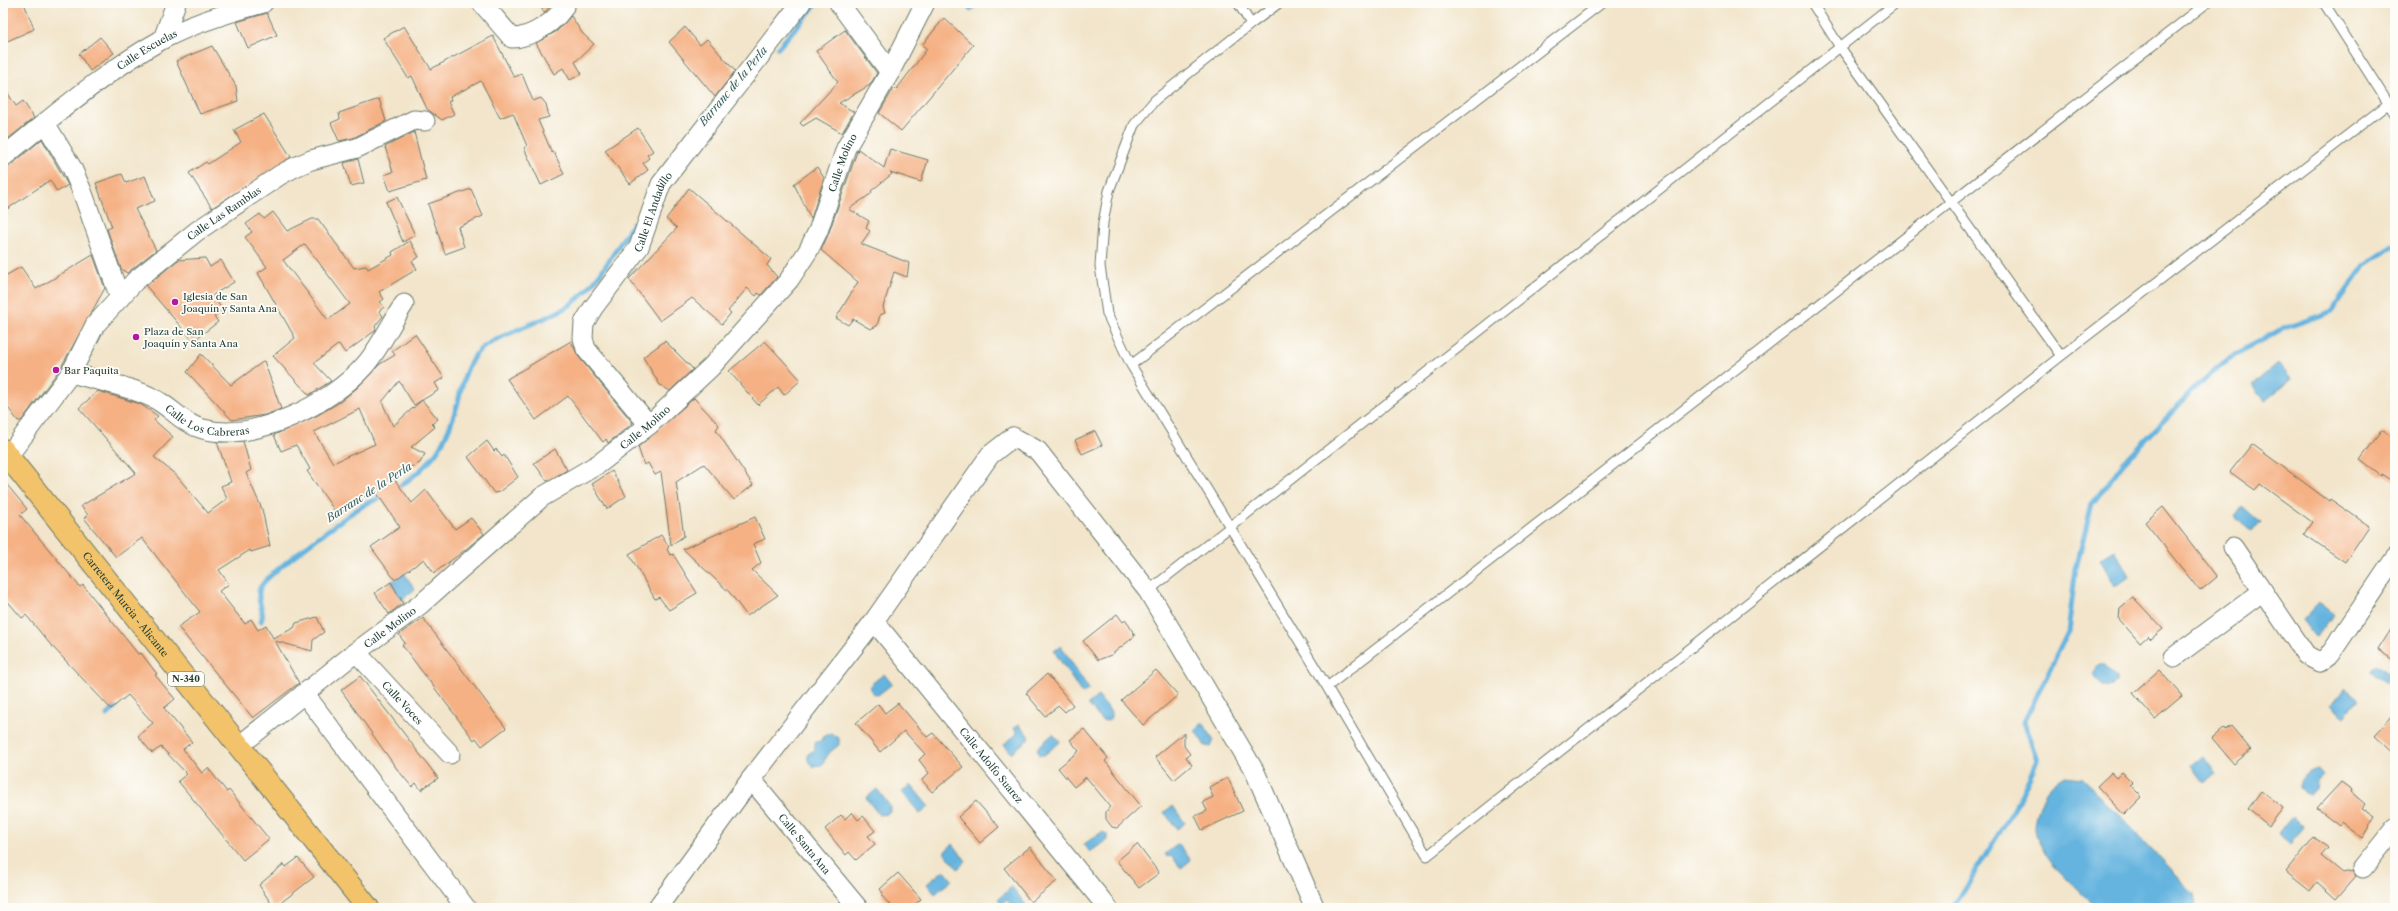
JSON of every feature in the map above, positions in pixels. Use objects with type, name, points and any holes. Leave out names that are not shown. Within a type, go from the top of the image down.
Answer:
[{"type":"highway","name":"Carretera Murcia - Alicante","points":[[5,453],[368,908]]},
{"type":"street","points":[[163,39],[176,3]]},
{"type":"street","name":"Calle Escuelas","points":[[3,157],[86,90],[163,39],[207,21],[263,3]]},
{"type":"street","points":[[482,3],[512,38],[522,38],[562,12],[566,3]]},
{"type":"street","name":"Calle El Andadillo","points":[[649,425],[586,349],[583,338],[584,323],[593,308],[639,248],[661,184],[800,3]]},
{"type":"street","points":[[839,3],[890,72]]},
{"type":"street","name":"Calle Molino","points":[[239,746],[356,652],[421,604],[542,498],[600,463],[649,425],[711,367],[789,280],[808,251],[818,231],[846,148],[890,72],[925,3]]},
{"type":"street","name":"Calle Las Ramblas","points":[[71,373],[95,325],[135,281],[197,232],[280,175],[311,160],[357,148],[414,120],[425,121]]},
{"type":"street","points":[[45,123],[72,168],[82,191],[120,298]]},
{"type":"street","name":"Calle Los Cabreras","points":[[71,373],[155,399],[182,419],[204,430],[218,432],[272,424],[320,402],[344,387],[372,357],[404,304]]},
{"type":"street","points":[[5,453],[71,373]]},
{"type":"street","points":[[657,908],[751,779],[874,621],[990,455],[1013,437],[1038,451],[1148,591],[1256,772],[1315,908]]},
{"type":"street","points":[[2233,547],[2306,656],[2319,662],[2331,653],[2395,558]]},
{"type":"street","points":[[2174,658],[2263,592]]},
{"type":"street","name":"Calle Adolfo Suarez","points":[[874,621],[1108,908]]},
{"type":"street","name":"Calle Voces","points":[[356,652],[450,754]]},
{"type":"street","points":[[304,693],[466,908]]},
{"type":"street","name":"Calle Santa Ana","points":[[751,779],[858,908]]},
{"type":"street","points":[[2363,868],[2395,828]]},
{"type":"lane","points":[[1238,3],[1251,24]]},
{"type":"lane","points":[[1279,3],[1155,100],[1134,125],[1120,159],[1110,191],[1103,223],[1100,266],[1107,314],[1131,365],[1328,687],[1427,856],[2061,356],[2388,104]]},
{"type":"lane","points":[[1131,365],[1602,3]]},
{"type":"lane","points":[[1812,3],[1840,47],[2061,356]]},
{"type":"lane","points":[[1148,591],[1896,3]]},
{"type":"lane","points":[[1328,687],[1950,202],[2208,3]]},
{"type":"lane","points":[[2324,3],[2395,114]]},
{"type":"water","points":[[963,3],[980,3],[970,12]]},
{"type":"water","points":[[2278,363],[2291,379],[2265,401],[2252,385]]},
{"type":"water","points":[[2242,506],[2260,522],[2252,532],[2234,517]]},
{"type":"water","points":[[2115,550],[2129,577],[2115,587],[2100,559]]},
{"type":"water","points":[[404,573],[415,589],[402,600],[391,582]]},
{"type":"water","points":[[2319,602],[2334,614],[2316,638],[2302,620]]},
{"type":"water","points":[[1061,646],[1089,689],[1082,694],[1054,651]]},
{"type":"water","points":[[2099,665],[2104,665],[2116,677],[2116,682],[2110,688],[2102,685],[2094,676],[2093,673]]},
{"type":"water","points":[[2376,665],[2393,676],[2393,682],[2388,684],[2370,672]]},
{"type":"water","points":[[884,674],[892,684],[878,695],[872,693],[870,685]]},
{"type":"water","points":[[2345,688],[2359,699],[2345,716],[2331,705]]},
{"type":"water","points":[[1098,696],[1111,712],[1111,717],[1108,721],[1101,720],[1088,704]]},
{"type":"water","points":[[1203,723],[1214,740],[1211,747],[1205,746],[1195,730]]},
{"type":"water","points":[[1019,724],[1030,738],[1011,753],[1004,744],[1017,734],[1014,728]]},
{"type":"water","points":[[831,733],[839,738],[839,745],[830,752],[821,766],[813,766],[808,761],[808,754],[815,750],[815,742],[821,741],[825,735]]},
{"type":"water","points":[[1053,734],[1060,742],[1044,755],[1039,755],[1037,748]]},
{"type":"water","points":[[2202,756],[2216,773],[2204,782],[2191,765]]},
{"type":"water","points":[[2318,769],[2323,775],[2317,781],[2316,789],[2309,794],[2304,792],[2300,788],[2301,781],[2308,773]]},
{"type":"water","points":[[2065,776],[2083,778],[2194,894],[2196,908],[2098,908],[2060,872],[2043,850],[2035,829],[2041,802],[2047,790],[2057,780]]},
{"type":"water","points":[[911,785],[929,807],[920,814],[902,792]]},
{"type":"water","points":[[877,789],[890,806],[890,811],[887,814],[879,815],[866,798]]},
{"type":"water","points":[[1173,806],[1185,823],[1177,829],[1164,812]]},
{"type":"water","points":[[2293,817],[2303,827],[2291,841],[2292,843],[2290,845],[2278,834]]},
{"type":"water","points":[[1102,832],[1107,834],[1107,840],[1090,852],[1084,844]]},
{"type":"water","points":[[953,844],[966,861],[958,869],[944,852]]},
{"type":"water","points":[[1178,844],[1191,860],[1181,868],[1171,856],[1167,857],[1165,854]]},
{"type":"water","points":[[944,870],[952,880],[935,894],[927,884]]},
{"type":"water","points":[[1012,887],[1026,905],[1022,908],[1014,908],[1007,900],[1002,904],[998,899]]},
{"type":"building","points":[[3,3],[24,3],[34,29],[3,43]]},
{"type":"building","points":[[539,3],[553,3],[544,13]]},
{"type":"building","points":[[267,13],[277,35],[248,48],[237,22]]},
{"type":"building","points":[[571,16],[582,33],[594,44],[575,62],[582,74],[570,80],[563,68],[554,74],[536,43],[557,31]]},
{"type":"building","points":[[944,18],[973,45],[901,131],[879,113],[894,88],[896,90],[927,49],[922,45]]},
{"type":"building","points":[[404,26],[431,69],[493,36],[514,77],[522,74],[533,101],[541,98],[546,104],[549,117],[538,120],[552,153],[554,152],[564,174],[541,185],[524,148],[527,146],[513,113],[500,118],[481,81],[450,97],[451,100],[448,102],[454,114],[442,120],[427,109],[412,76],[408,78],[383,38]]},
{"type":"building","points":[[685,27],[700,45],[707,39],[735,71],[715,97],[669,42]]},
{"type":"building","points":[[845,30],[877,73],[870,85],[839,103],[854,112],[842,133],[816,118],[803,126],[800,123],[838,82],[816,51]]},
{"type":"building","points":[[100,37],[114,53],[90,71],[79,54]]},
{"type":"building","points":[[212,46],[236,86],[238,101],[200,114],[176,61]]},
{"type":"building","points":[[3,86],[16,106],[23,101],[34,118],[3,143]]},
{"type":"building","points":[[379,99],[386,121],[353,138],[339,141],[331,123],[340,119],[339,113]]},
{"type":"building","points":[[264,114],[291,157],[212,208],[189,173],[206,162],[208,164],[241,142],[234,130]]},
{"type":"building","points":[[638,128],[653,151],[647,155],[649,158],[643,163],[648,170],[630,184],[605,150]]},
{"type":"building","points":[[414,132],[426,180],[390,191],[384,175],[393,172],[385,147]]},
{"type":"building","points":[[42,139],[68,185],[57,192],[50,180],[3,212],[3,168],[10,166]]},
{"type":"building","points":[[858,149],[884,168],[890,149],[928,160],[921,182],[890,172],[892,174],[871,191],[872,193],[849,209],[869,221],[866,228],[870,231],[861,244],[909,263],[907,277],[894,272],[883,307],[885,313],[880,315],[877,326],[870,329],[853,319],[848,325],[836,318],[858,282],[821,250],[828,235]]},
{"type":"building","points":[[358,159],[364,183],[351,186],[344,163]]},
{"type":"building","points":[[817,167],[824,178],[811,219],[794,184]]},
{"type":"building","points":[[122,174],[126,183],[145,176],[155,201],[135,209],[156,250],[127,273],[121,269],[107,229],[112,227],[96,183]]},
{"type":"building","points":[[689,188],[771,259],[767,265],[777,277],[761,295],[758,293],[756,296],[747,288],[728,311],[731,313],[722,324],[692,298],[660,321],[629,279],[677,228],[666,219]]},
{"type":"building","points":[[471,189],[483,216],[458,227],[464,247],[445,254],[428,204]]},
{"type":"building","points":[[397,197],[415,235],[403,242],[386,202]]},
{"type":"building","points":[[273,212],[287,231],[312,219],[318,219],[354,268],[366,266],[368,269],[393,255],[392,252],[410,241],[419,257],[412,261],[417,269],[379,292],[384,299],[380,302],[384,307],[379,311],[383,316],[375,326],[376,330],[345,353],[339,344],[314,363],[331,381],[309,395],[273,356],[295,338],[258,273],[267,267],[245,237],[252,232],[246,224],[260,214],[264,219]],"holes":[[[305,244],[350,304],[328,320],[283,260]]]},
{"type":"building","points":[[93,255],[105,288],[60,369],[21,421],[18,421],[3,401],[3,277],[21,267],[36,289]]},
{"type":"building","points":[[205,258],[210,267],[221,260],[234,282],[213,295],[223,311],[214,316],[218,322],[193,341],[146,286],[178,260]]},
{"type":"building","points":[[415,334],[444,378],[435,383],[439,390],[422,400],[438,419],[432,424],[435,427],[411,447],[425,454],[420,463],[392,476],[412,503],[426,490],[455,529],[471,518],[484,534],[434,573],[424,559],[395,580],[371,547],[400,527],[376,492],[363,497],[337,514],[307,471],[310,469],[296,445],[281,451],[274,435],[318,415],[340,402],[358,387],[380,364],[395,355],[392,351]],"holes":[[[399,381],[414,405],[421,401],[393,426],[382,402]],[[360,409],[375,444],[333,463],[314,432]]]},
{"type":"building","points":[[571,341],[578,356],[633,423],[608,443],[606,439],[603,442],[568,396],[536,420],[507,379]]},
{"type":"building","points":[[665,341],[693,369],[670,391],[660,385],[643,357]]},
{"type":"building","points":[[765,341],[801,380],[784,395],[778,387],[758,405],[729,371]]},
{"type":"building","points":[[201,354],[231,385],[264,361],[281,409],[265,415],[232,420],[187,372]]},
{"type":"building","points":[[98,391],[140,404],[158,416],[154,420],[173,437],[154,457],[176,475],[208,513],[227,499],[221,486],[231,482],[217,442],[243,441],[251,470],[246,473],[262,509],[270,546],[251,552],[250,550],[219,570],[229,584],[219,591],[245,624],[251,619],[258,630],[266,625],[273,638],[294,628],[296,623],[317,617],[324,632],[313,640],[312,651],[275,641],[299,683],[253,718],[178,627],[200,612],[142,538],[116,557],[84,518],[88,515],[81,506],[136,473],[79,408]]},
{"type":"building","points":[[694,398],[719,425],[716,430],[753,485],[734,500],[704,464],[676,482],[684,536],[671,545],[661,472],[655,475],[648,463],[644,465],[638,447]]},
{"type":"building","points":[[2382,430],[2395,439],[2395,482],[2382,474],[2381,476],[2360,460]]},
{"type":"building","points":[[1095,431],[1102,445],[1082,454],[1075,440]]},
{"type":"building","points":[[487,441],[494,451],[496,449],[502,457],[504,455],[518,477],[499,492],[494,493],[468,457]]},
{"type":"building","points":[[2252,444],[2329,501],[2330,499],[2369,526],[2345,562],[2304,534],[2312,522],[2260,484],[2255,490],[2230,472]]},
{"type":"building","points":[[555,449],[567,470],[547,481],[534,463]]},
{"type":"building","points":[[612,471],[626,496],[607,509],[592,484]]},
{"type":"building","points":[[3,480],[27,509],[20,515],[80,587],[83,585],[138,654],[141,653],[157,674],[155,675],[175,699],[164,708],[192,742],[183,749],[202,773],[208,768],[227,792],[229,790],[269,839],[243,860],[178,781],[187,774],[161,747],[152,753],[138,736],[153,723],[128,695],[111,709],[50,644],[26,615],[22,618],[3,596]]},
{"type":"building","points":[[2163,507],[2217,577],[2200,591],[2145,522]]},
{"type":"building","points":[[755,517],[765,539],[753,544],[761,563],[752,570],[778,595],[747,616],[730,593],[683,549]]},
{"type":"building","points":[[661,535],[669,547],[667,549],[670,555],[673,554],[697,593],[669,610],[659,597],[655,599],[629,554]]},
{"type":"building","points":[[391,582],[403,603],[389,614],[375,593]]},
{"type":"building","points":[[2133,597],[2163,629],[2151,639],[2148,636],[2140,643],[2119,619],[2120,608]]},
{"type":"building","points":[[1117,614],[1123,622],[1126,620],[1135,636],[1111,655],[1098,660],[1083,641]]},
{"type":"building","points":[[423,618],[506,728],[482,746],[476,738],[474,740],[402,645],[405,643],[399,635]]},
{"type":"building","points":[[2395,623],[2395,661],[2378,650]]},
{"type":"building","points":[[1156,670],[1178,695],[1143,725],[1121,700]]},
{"type":"building","points":[[2159,670],[2182,696],[2155,719],[2133,693]]},
{"type":"building","points":[[1047,674],[1073,705],[1065,712],[1059,706],[1045,716],[1026,693]]},
{"type":"building","points":[[360,676],[438,778],[421,790],[416,783],[412,787],[397,769],[341,690]]},
{"type":"building","points":[[898,703],[927,737],[933,733],[963,767],[932,792],[922,780],[929,773],[919,760],[925,754],[904,731],[880,752],[856,723],[878,704],[885,713]]},
{"type":"building","points":[[2395,713],[2395,755],[2374,736]]},
{"type":"building","points":[[2231,726],[2251,750],[2234,764],[2212,738],[2224,728],[2225,730]]},
{"type":"building","points":[[1084,729],[1108,758],[1105,761],[1141,806],[1117,828],[1112,827],[1106,819],[1106,812],[1110,806],[1086,777],[1074,787],[1058,768],[1079,751],[1070,740]]},
{"type":"building","points":[[1184,733],[1184,746],[1190,754],[1186,757],[1192,765],[1174,780],[1155,757]]},
{"type":"building","points":[[2122,772],[2133,783],[2130,785],[2142,797],[2124,815],[2097,786],[2111,773],[2116,778]]},
{"type":"building","points":[[1228,778],[1243,811],[1202,830],[1195,816],[1207,811],[1203,802],[1213,797],[1209,787]]},
{"type":"building","points":[[2341,782],[2352,790],[2351,792],[2365,804],[2362,808],[2375,817],[2362,838],[2341,822],[2339,825],[2317,808]]},
{"type":"building","points":[[2261,791],[2283,808],[2269,826],[2248,809]]},
{"type":"building","points":[[976,801],[999,827],[980,843],[958,817]]},
{"type":"building","points":[[852,812],[858,820],[863,816],[875,831],[868,836],[875,844],[856,860],[849,852],[846,855],[825,829],[841,815],[845,819]]},
{"type":"building","points":[[2314,837],[2328,848],[2321,856],[2342,873],[2353,871],[2356,876],[2336,899],[2317,882],[2310,891],[2286,872]]},
{"type":"building","points":[[1137,844],[1159,873],[1139,888],[1117,861]]},
{"type":"building","points":[[1030,847],[1057,881],[1031,902],[1004,868]]},
{"type":"building","points":[[298,858],[314,877],[274,908],[259,885],[284,864],[286,867]]},
{"type":"building","points":[[898,873],[921,899],[911,908],[893,908],[881,895],[883,893],[880,889]]},
{"type":"waterway","name":"Barranc de la Perla","points":[[778,48],[817,3]]},
{"type":"waterway","name":"Barranc de la Perla","points":[[394,490],[418,472],[436,453],[448,431],[467,371],[476,354],[493,341],[560,311],[580,297],[597,278],[633,224]]},
{"type":"waterway","points":[[1953,908],[2017,804],[2037,761],[2024,722],[2068,632],[2076,568],[2092,504],[2124,462],[2198,385],[2234,355],[2280,330],[2332,311],[2365,265],[2395,245]]},
{"type":"waterway","name":"Barranc de la Perla","points":[[261,621],[262,613],[259,601],[259,592],[265,581],[306,546],[339,522],[364,505],[386,495]]},
{"type":"waterway","name":"Barranc de la Perla","points":[[107,715],[114,709]]},
{"type":"place","name":"Iglesia de San Joaquín y Santa Ana","points":[[175,302]]},
{"type":"place","name":"Plaza de San Joaquín y Santa Ana","points":[[136,337]]},
{"type":"place","name":"Bar Paquita","points":[[56,370]]}]
